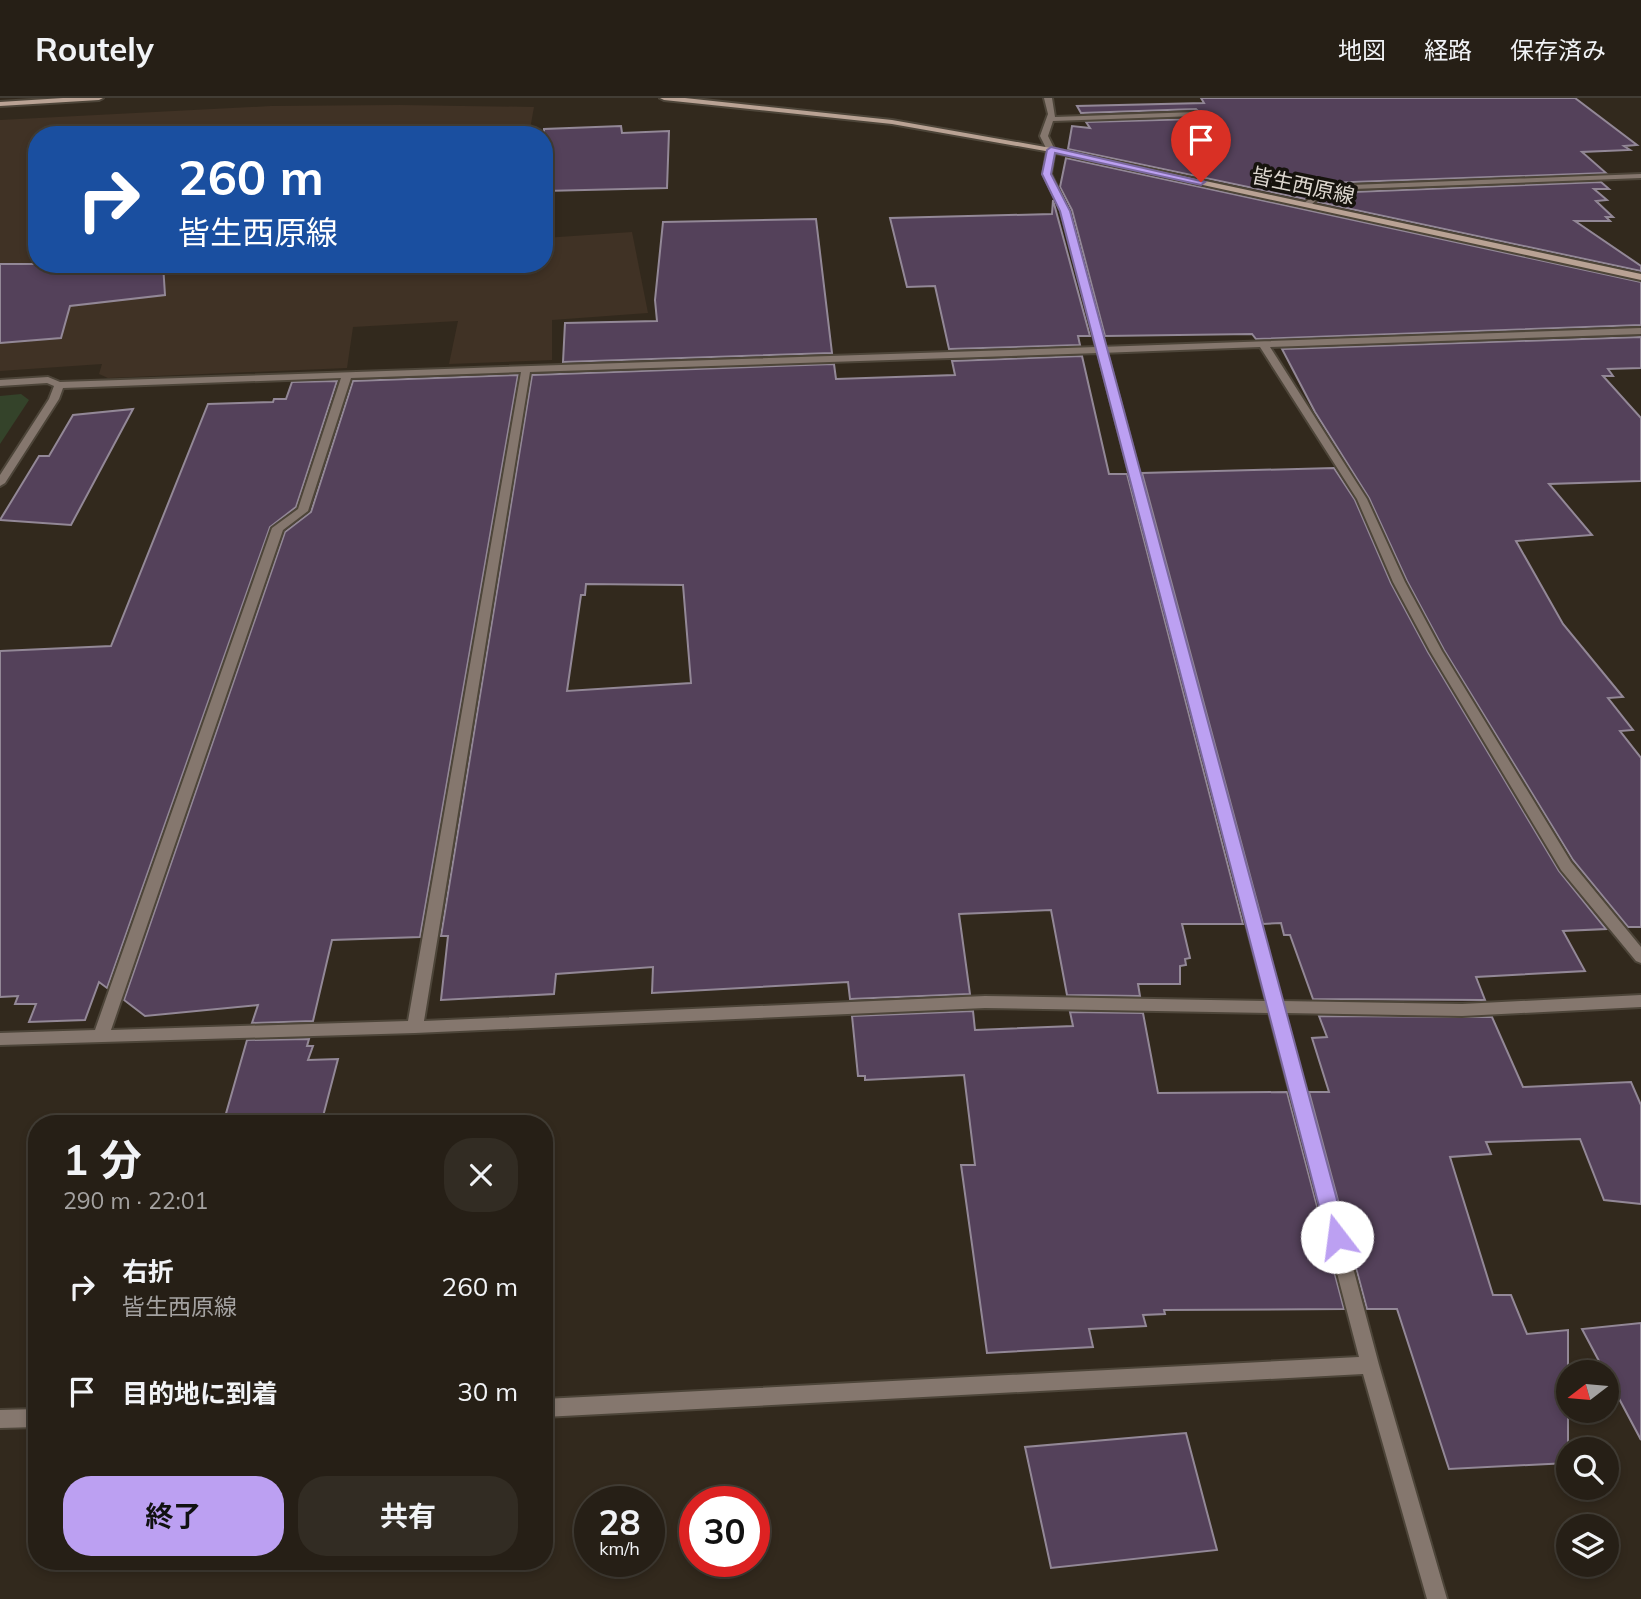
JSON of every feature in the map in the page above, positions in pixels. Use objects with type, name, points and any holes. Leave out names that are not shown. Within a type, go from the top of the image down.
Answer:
[{"type":"main road","points":[[0,104],[99,98]]},
{"type":"main road","name":"皆生西原線","points":[[664,98],[892,122],[1051,150],[1641,277]]},
{"type":"street","points":[[1048,98],[1052,114],[1044,136],[1051,150],[1046,174],[1065,211],[1370,1365],[1437,1599]]},
{"type":"street","points":[[1050,119],[1196,114]]},
{"type":"street","points":[[1306,205],[1317,192],[1325,188],[1641,176]]},
{"type":"street","points":[[0,383],[48,380],[59,385],[1641,331]]},
{"type":"street","points":[[1263,344],[1362,499],[1399,582],[1436,651],[1566,866],[1641,957]]},
{"type":"street","points":[[415,1027],[526,369]]},
{"type":"street","points":[[101,1036],[278,528],[303,511],[347,375]]},
{"type":"street","points":[[0,483],[54,399],[59,385]]},
{"type":"street","points":[[0,1039],[415,1027],[985,1002],[1462,1010],[1641,1000]]},
{"type":"street","points":[[553,1408],[1370,1365]]},
{"type":"street","points":[[0,1419],[28,1418]]},
{"type":"shaded area","points":[[271,106],[534,107],[531,126],[28,126],[28,273],[553,273],[553,237],[632,232],[648,313],[552,320],[552,360],[449,364],[458,321],[353,327],[347,368],[108,378],[99,374],[102,364],[0,371],[0,120]]},
{"type":"green space","points":[[21,394],[29,400],[0,444],[0,396]]},
{"type":"building","points":[[1201,98],[1575,98],[1637,145],[1624,146],[1630,150],[1582,152],[1606,173],[1325,183],[1305,199],[1068,149],[1072,126],[1090,128],[1086,122],[1196,119],[1202,115],[1196,109],[1081,113],[1077,106],[1204,103]]},
{"type":"building","points":[[621,126],[622,133],[669,131],[667,188],[553,191],[553,129]]},
{"type":"building","points":[[1066,158],[1641,282],[1641,325],[1256,339],[1252,334],[1105,336],[1072,210],[1060,187]]},
{"type":"building","points":[[1601,182],[1609,189],[1594,189],[1607,200],[1596,201],[1613,217],[1606,217],[1610,221],[1575,221],[1641,266],[1641,271],[1318,202],[1328,193]]},
{"type":"building","points":[[1053,200],[1090,336],[1078,336],[1080,345],[949,349],[935,286],[907,287],[890,218],[1052,214]]},
{"type":"building","points":[[816,219],[832,353],[563,362],[565,323],[657,321],[655,300],[663,222]]},
{"type":"building","points":[[0,264],[28,264],[28,273],[164,273],[165,295],[70,306],[61,338],[0,343]]},
{"type":"building","points":[[1641,337],[1641,368],[1608,369],[1613,376],[1603,376],[1641,418],[1641,481],[1549,484],[1592,535],[1516,541],[1563,624],[1623,697],[1608,698],[1633,730],[1620,731],[1641,758],[1641,927],[1628,927],[1573,860],[1444,650],[1407,581],[1369,498],[1315,412],[1282,349]]},
{"type":"building","points":[[1082,356],[1109,474],[1127,474],[1243,924],[1182,924],[1190,958],[1185,959],[1186,965],[1180,966],[1180,984],[1138,984],[1140,996],[1067,995],[1051,910],[959,914],[970,994],[850,999],[848,982],[652,993],[653,967],[556,974],[554,994],[441,1000],[448,936],[441,936],[532,375],[834,364],[836,379],[955,375],[952,361]],"holes":[[[586,584],[683,585],[691,683],[567,691],[581,595],[585,595]]]},
{"type":"building","points":[[518,375],[420,937],[332,940],[313,1021],[252,1023],[258,1005],[145,1016],[124,1000],[285,532],[311,512],[353,381]]},
{"type":"building","points":[[337,381],[296,507],[270,527],[107,988],[99,982],[85,1020],[29,1022],[36,1004],[15,1004],[18,996],[0,997],[0,651],[111,646],[208,404],[273,402],[274,399],[286,399],[292,382]]},
{"type":"building","points":[[133,409],[71,525],[0,520],[39,456],[49,456],[73,415]]},
{"type":"building","points":[[1334,468],[1355,500],[1391,583],[1428,652],[1559,871],[1606,929],[1563,931],[1585,971],[1476,977],[1485,1000],[1313,999],[1290,935],[1284,935],[1281,923],[1263,924],[1142,473]]},
{"type":"building","points":[[973,1011],[975,1030],[1073,1026],[1070,1012],[1143,1013],[1158,1093],[1287,1092],[1344,1309],[1164,1310],[1165,1314],[1143,1315],[1146,1326],[1089,1329],[1093,1347],[987,1353],[961,1165],[975,1165],[964,1075],[865,1080],[865,1076],[858,1076],[852,1016]]},
{"type":"building","points":[[1319,1016],[1492,1017],[1523,1087],[1631,1082],[1641,1105],[1641,1204],[1604,1200],[1580,1139],[1486,1142],[1491,1154],[1450,1157],[1493,1295],[1511,1295],[1527,1334],[1568,1330],[1568,1360],[1556,1360],[1556,1423],[1568,1423],[1568,1437],[1556,1437],[1556,1464],[1449,1469],[1397,1309],[1367,1309],[1309,1092],[1329,1092],[1312,1038],[1327,1037]]},
{"type":"building","points":[[309,1039],[307,1046],[313,1046],[308,1060],[338,1059],[323,1115],[226,1115],[247,1040]]},
{"type":"building","points":[[1641,1323],[1641,1440],[1619,1399],[1619,1360],[1598,1360],[1582,1329]]},
{"type":"building","points":[[1186,1433],[1217,1550],[1051,1568],[1025,1447]]},
{"type":"route","points":[[1201,182],[1051,150],[1046,174],[1065,211],[1337,1237]]}]
